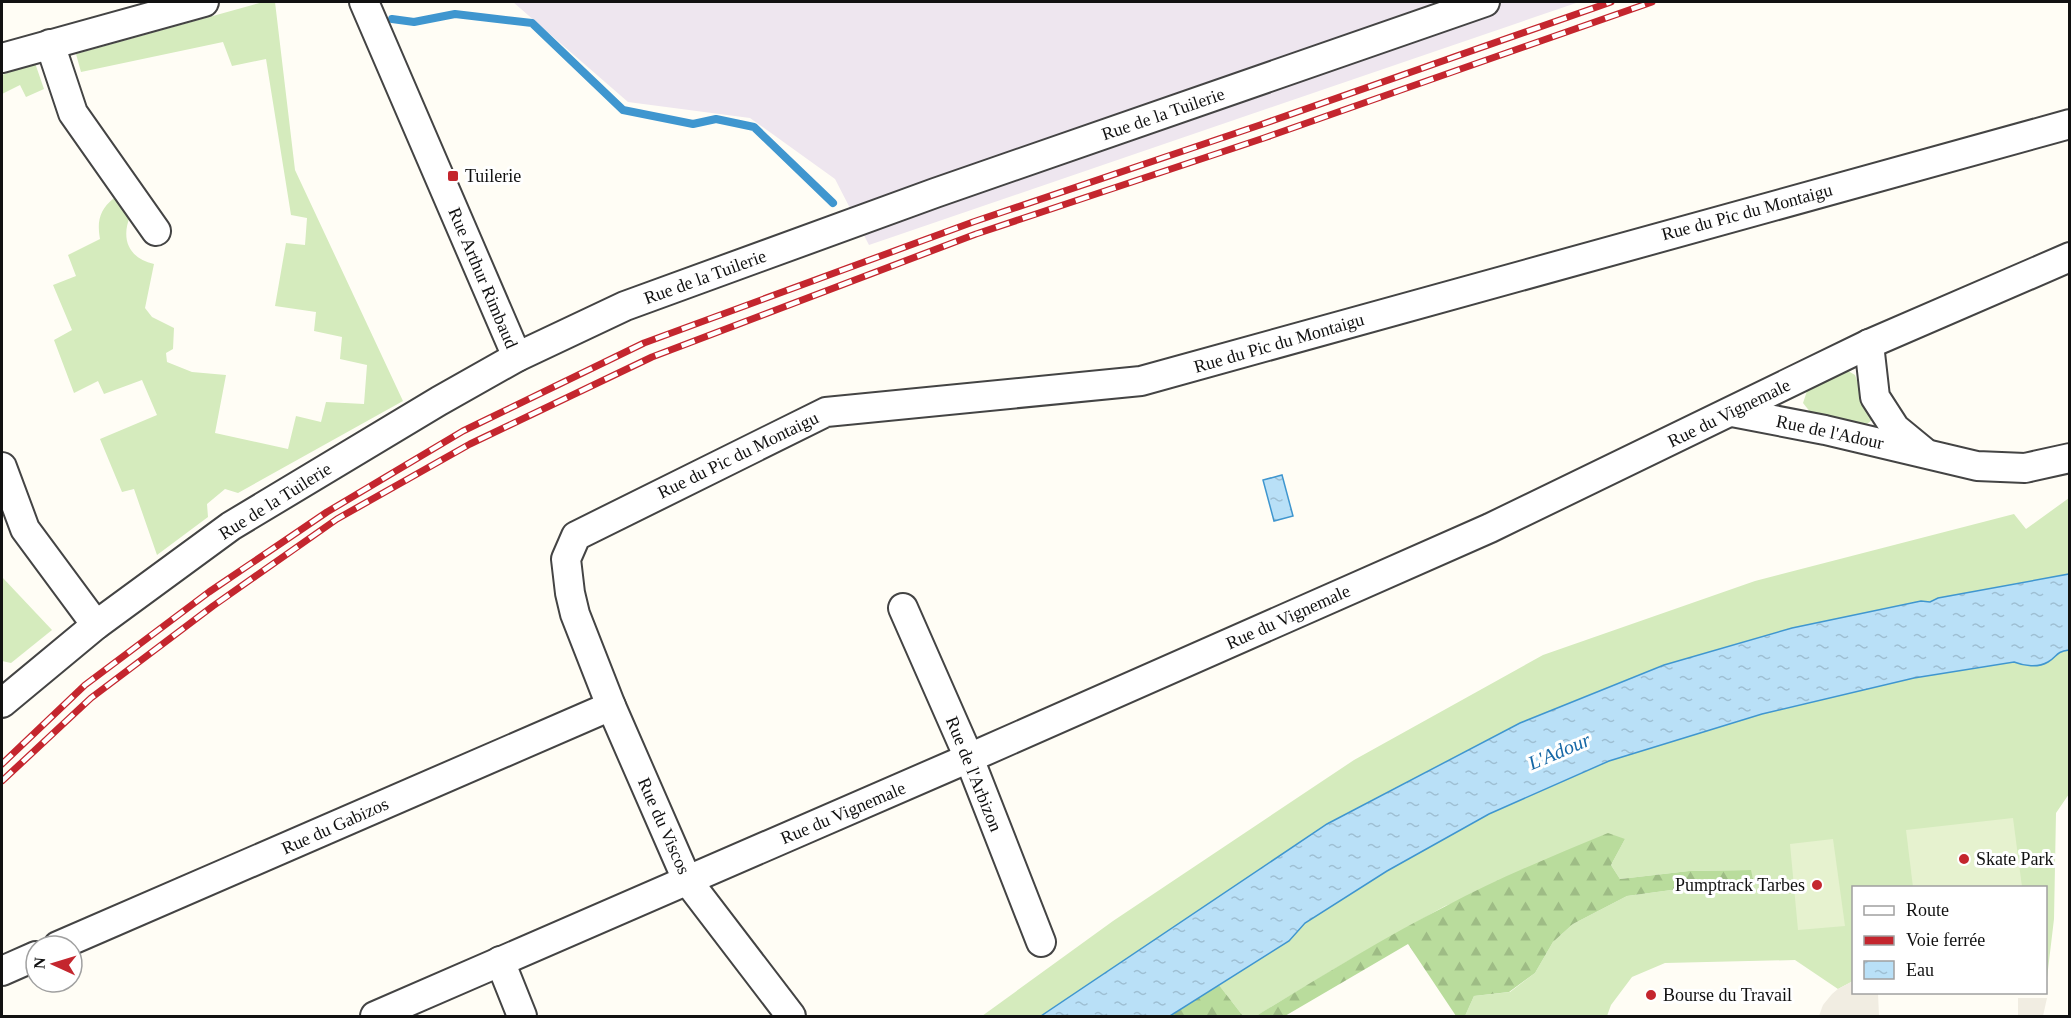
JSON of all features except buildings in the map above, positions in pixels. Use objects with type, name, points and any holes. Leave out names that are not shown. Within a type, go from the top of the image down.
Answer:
[{"type":"street","points":[[2,58],[204,2]]},
{"type":"street","name":"Rue Arthur Rimbaud","points":[[364,2],[517,357]]},
{"type":"street","name":"Rue de la Tuilerie","points":[[2,703],[96,625],[231,526],[517,357],[625,306],[935,193],[1485,2]]},
{"type":"street","points":[[50,44],[73,113],[156,231]]},
{"type":"street","name":"Rue du Pic du Montaigu","points":[[575,614],[566,559],[576,536],[826,412],[1141,381],[2070,124]]},
{"type":"street","name":"Rue du Vignemale","points":[[375,1017],[1490,528],[1869,344],[2070,257]]},
{"type":"street","name":"Rue de l'Adour","points":[[1869,344],[1875,397],[1895,428],[1927,454]]},
{"type":"street","name":"Rue de l'Adour","points":[[1732,412],[1825,430],[1977,466],[2025,468],[2070,458]]},
{"type":"street","points":[[2,467],[25,529],[96,625]]},
{"type":"street","name":"Rue de l'Arbizon","points":[[903,608],[969,758],[1041,942]]},
{"type":"street","name":"Rue du Viscos","points":[[575,614],[611,706],[687,880],[791,1017]]},
{"type":"street","name":"Rue du Gabizos","points":[[84,935],[611,706]]},
{"type":"street","points":[[2,971],[24,961]]},
{"type":"street","points":[[500,962],[522,1017]]},
{"type":"shaded area","points":[[513,2],[1579,2],[869,245],[835,179],[750,118],[628,102]]},
{"type":"shaded area","points":[[1852,982],[1852,994],[1878,994],[1879,1016],[1819,1016],[1823,1005],[1838,989]]},
{"type":"shaded area","points":[[2018,998],[2047,998],[2043,1016],[1970,1016],[2018,1015]]},
{"type":"green space","points":[[263,2],[275,2],[295,170],[403,401],[238,493],[225,489],[207,504],[208,517],[157,555],[134,489],[122,492],[100,439],[157,415],[142,380],[104,394],[98,381],[74,393],[54,340],[72,330],[53,285],[76,276],[68,255],[100,239],[100,217],[105,207],[114,198],[130,216],[126,232],[129,246],[138,257],[154,264],[145,308],[152,317],[174,328],[173,349],[166,353],[167,362],[192,372],[226,375],[215,433],[288,449],[296,416],[321,422],[326,402],[364,404],[367,365],[340,359],[342,337],[314,331],[316,312],[275,306],[286,243],[305,245],[307,218],[291,215],[266,59],[232,66],[223,42],[81,72],[76,54]]},
{"type":"green space","points":[[35,63],[44,89],[26,97],[20,85],[2,94],[2,75]]},
{"type":"green space","points":[[1843,368],[1855,375],[1872,420],[1863,427],[1811,413],[1803,403],[1809,385]]},
{"type":"green space","points":[[2069,498],[2069,574],[1938,598],[1930,602],[1921,601],[1792,628],[1664,665],[1520,723],[1327,824],[1041,1016],[982,1016],[1113,921],[1354,760],[1543,655],[1755,581],[2014,514],[2026,529]]},
{"type":"green space","points":[[2,577],[52,630],[11,663],[2,661]]},
{"type":"green space","points":[[2069,650],[2069,794],[2056,813],[2054,919],[2047,978],[2047,886],[1852,886],[1852,982],[1838,989],[1795,960],[1665,963],[1632,977],[1611,1005],[1607,1016],[1465,1016],[1474,996],[1510,992],[1535,973],[1553,942],[1573,924],[1627,896],[1753,879],[1750,870],[1689,871],[1620,879],[1611,865],[1625,839],[1445,906],[1256,1016],[1243,1016],[1219,985],[1289,941],[1305,923],[1387,871],[1489,814],[1609,761],[1762,714],[1914,678],[2014,662],[2048,662],[2059,652]]},
{"type":"green space","name":"Skate Park","points":[[2013,818],[2022,886],[1913,886],[1906,830]]},
{"type":"green space","points":[[1608,833],[1625,839],[1611,865],[1620,879],[1689,871],[1751,870],[1753,879],[1627,896],[1573,924],[1553,942],[1535,973],[1509,992],[1474,996],[1465,1016],[1456,1016],[1408,944],[1285,1016],[1256,1016],[1374,945],[1466,896]]},
{"type":"green space","name":"Pumptrack Tarbes","points":[[1833,839],[1845,926],[1798,930],[1790,844]]},
{"type":"green space","points":[[1219,985],[1243,1016],[1170,1016]]},
{"type":"water","points":[[1282,475],[1293,516],[1274,521],[1263,480]]},
{"type":"water","name":"L'Adour","points":[[2069,574],[2069,650],[2059,653],[2044,664],[2031,666],[2014,662],[1914,678],[1762,714],[1609,761],[1489,814],[1387,871],[1305,923],[1289,941],[1170,1016],[1041,1016],[1327,824],[1520,723],[1664,665],[1792,628],[1921,601],[1930,602],[1938,598]]},
{"type":"waterway","points":[[392,19],[414,22],[455,14],[532,23],[623,110],[693,124],[716,119],[754,127],[833,203]]},
{"type":"railway","points":[[2,764],[85,685],[209,592],[327,512],[463,431],[644,343],[973,222],[1260,125],[1611,2]]},
{"type":"railway","points":[[2,781],[91,698],[213,606],[337,519],[470,444],[652,357],[976,234],[1264,138],[1652,2]]},
{"type":"place","name":"Tuilerie","points":[[453,176]]},
{"type":"place","name":"Skate Park","points":[[1964,859]]},
{"type":"place","name":"Pumptrack Tarbes","points":[[1817,885]]},
{"type":"place","name":"Bourse du Travail","points":[[1651,995]]}]
